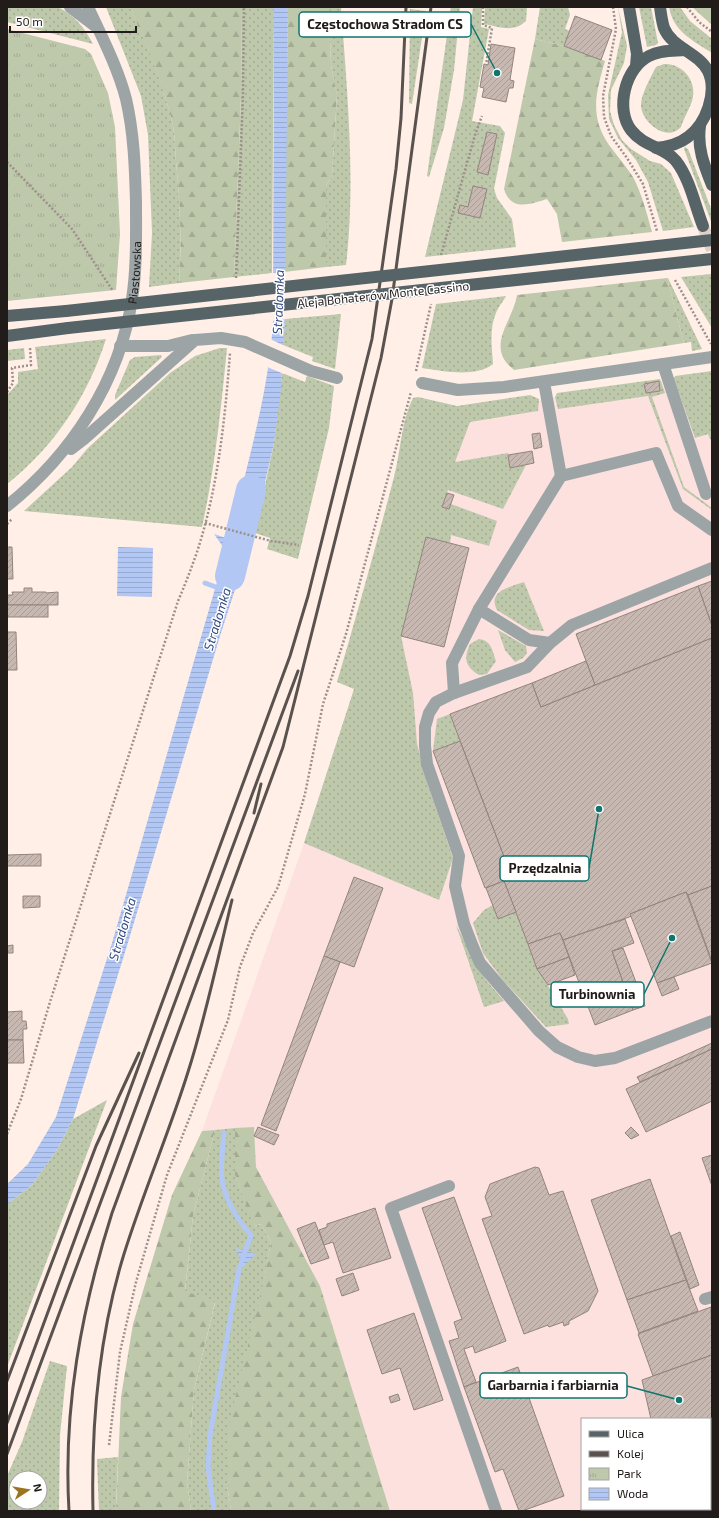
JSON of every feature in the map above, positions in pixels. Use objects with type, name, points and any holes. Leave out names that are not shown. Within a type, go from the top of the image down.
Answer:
[{"type":"main road","points":[[629,7],[637,54],[636,66],[624,94],[624,113],[631,130],[637,137],[668,154],[678,164],[703,226]]},
{"type":"main road","points":[[660,7],[665,29],[671,39],[708,65],[712,96],[700,126],[698,140],[712,185]]},
{"type":"main road","points":[[636,66],[653,54],[685,50]]},
{"type":"main road","points":[[656,148],[683,141],[700,126]]},
{"type":"main road","name":"Aleja Bohaterów Monte Cassino","points":[[7,316],[66,311],[712,240]]},
{"type":"main road","name":"Aleja Bohaterów Monte Cassino","points":[[7,336],[68,328],[712,259]]},
{"type":"street","points":[[70,7],[99,29]]},
{"type":"street","name":"Piastowska","points":[[7,506],[44,474],[57,459],[91,412],[112,369],[120,346],[132,298],[136,226],[134,153],[126,99],[99,29],[88,7]]},
{"type":"street","points":[[120,346],[168,346],[195,340],[221,338],[245,342],[312,371],[337,378]]},
{"type":"street","points":[[57,459],[84,439],[195,340]]},
{"type":"street","points":[[417,385],[458,390],[544,382],[712,357]]},
{"type":"street","points":[[663,364],[706,494]]},
{"type":"street","points":[[454,693],[452,663],[479,609],[561,476],[544,382]]},
{"type":"street","points":[[561,476],[656,453],[678,506],[712,530]]},
{"type":"street","points":[[712,568],[572,625],[550,643],[526,667],[454,693],[436,702],[429,713],[425,727],[427,764],[459,856],[455,886],[464,924],[480,963],[539,1031],[557,1047],[578,1057],[596,1061],[615,1058],[712,1021]]},
{"type":"street","points":[[479,609],[529,640],[550,643]]},
{"type":"street","points":[[449,1186],[391,1208],[496,1511]]},
{"type":"path","points":[[236,284],[243,94],[244,7]]},
{"type":"path","points":[[483,7],[483,25],[492,28],[486,65]]},
{"type":"path","points":[[613,7],[616,29],[603,96],[604,116],[611,136],[643,184],[657,231]]},
{"type":"path","points":[[687,7],[700,22],[712,32]]},
{"type":"path","points":[[442,255],[475,135],[482,116]]},
{"type":"path","points":[[7,162],[72,229],[114,293]]},
{"type":"path","points":[[675,280],[712,345]]},
{"type":"path","points":[[416,372],[431,304]]},
{"type":"path","points":[[7,392],[13,383],[12,368],[31,365],[30,349]]},
{"type":"path","points":[[7,1134],[21,1099],[50,1002],[205,523],[227,398],[230,352]]},
{"type":"path","points":[[109,1445],[120,1352],[136,1282],[167,1175],[228,1020],[240,967],[248,946],[280,880],[306,794],[323,704],[346,634],[417,385]]},
{"type":"path","points":[[7,524],[13,519]]},
{"type":"path","points":[[205,523],[271,541],[299,545]]},
{"type":"shaded area","points":[[700,375],[712,387],[712,1511],[390,1511],[320,1286],[256,1167],[254,1127],[202,1131],[304,843],[386,594],[452,413]]},
{"type":"green space","points":[[9,7],[58,7],[78,22],[93,44],[7,22],[7,8]]},
{"type":"green space","points":[[106,7],[130,7],[154,63],[172,122],[179,192],[179,283],[149,287],[152,233],[148,135],[141,96]]},
{"type":"green space","points":[[130,7],[242,7],[241,96],[234,277],[179,283],[179,192],[173,127],[159,78]]},
{"type":"green space","points":[[242,7],[274,7],[272,273],[234,277],[241,96]]},
{"type":"green space","points":[[288,7],[329,7],[331,65],[337,95],[332,175],[326,186],[326,267],[284,272]]},
{"type":"green space","points":[[329,7],[341,7],[350,136],[350,201],[346,265],[326,267],[326,186],[332,175],[337,96],[331,65]]},
{"type":"green space","points":[[451,7],[460,7],[454,70],[444,128],[429,177],[427,176]]},
{"type":"green space","points":[[473,7],[482,7],[481,27],[489,29],[472,121],[500,126],[505,133],[494,189],[497,198],[512,219],[516,247],[425,257],[463,100]]},
{"type":"green space","points":[[485,7],[527,7],[526,21],[521,25],[511,28],[501,28],[484,24]]},
{"type":"green space","points":[[540,7],[568,7],[570,15],[565,29],[570,31],[564,46],[535,39]]},
{"type":"green space","points":[[618,7],[627,46],[624,63],[611,90],[610,111],[614,125],[622,140],[631,149],[650,161],[661,164],[671,173],[694,227],[663,231],[648,182],[636,160],[618,138],[609,119],[608,95],[622,32]]},
{"type":"green space","points":[[639,7],[651,7],[658,43],[656,45],[647,47]]},
{"type":"green space","points":[[669,7],[680,7],[690,21],[712,39],[712,53],[679,29],[671,15]]},
{"type":"green space","points":[[692,7],[712,7],[712,25]]},
{"type":"green space","points":[[410,9],[426,11],[412,104],[409,103]]},
{"type":"green space","points":[[7,29],[85,49],[91,54],[108,93],[115,127],[120,234],[116,290],[7,301]]},
{"type":"green space","points":[[535,39],[564,46],[605,61],[599,83],[596,104],[599,124],[609,145],[633,177],[642,197],[652,232],[562,242],[557,214],[547,199],[528,204],[516,204],[507,196],[504,189]]},
{"type":"green space","points":[[664,64],[676,66],[686,73],[690,78],[693,90],[692,101],[681,127],[669,133],[662,132],[650,124],[645,118],[641,105],[644,91],[656,67]]},
{"type":"green space","points":[[685,147],[688,149],[712,211],[712,224],[684,149]]},
{"type":"green space","points":[[711,274],[712,276],[712,328],[681,277]]},
{"type":"green space","points":[[667,278],[702,349],[692,351],[691,342],[684,343]]},
{"type":"green space","points":[[667,278],[684,343],[514,370],[505,361],[501,352],[501,343],[517,295]]},
{"type":"green space","points":[[506,296],[497,311],[492,325],[493,364],[478,371],[468,372],[449,372],[422,368],[436,304]]},
{"type":"green space","points":[[341,314],[335,369],[312,361],[313,357],[283,345],[285,319]]},
{"type":"green space","points":[[106,339],[90,380],[67,419],[40,454],[7,484],[7,395],[18,383],[18,372],[38,369],[35,347]]},
{"type":"green space","points":[[24,348],[25,359],[7,361],[7,350]]},
{"type":"green space","points":[[220,348],[227,348],[214,460],[202,527],[24,511],[72,467],[88,448],[170,373],[195,356]]},
{"type":"green space","points":[[161,355],[162,357],[115,400],[115,395],[130,360],[135,357]]},
{"type":"green space","points":[[712,371],[712,443],[708,434],[695,438],[674,379],[675,376]]},
{"type":"green space","points":[[282,373],[305,382],[307,376],[334,386],[329,428],[298,559],[267,549],[270,538],[255,533],[274,443]]},
{"type":"green space","points":[[660,379],[665,393],[652,397],[684,487],[712,508],[712,510],[683,489],[648,396],[558,409],[555,397],[557,393]],"holes":[[[659,381],[660,391],[646,393],[644,384]]]},
{"type":"green space","points":[[530,395],[539,399],[538,411],[470,422],[455,462],[508,453],[510,468],[526,465],[503,509],[448,490],[442,507],[449,509],[451,504],[497,521],[489,546],[451,535],[450,543],[426,537],[401,636],[413,693],[417,744],[427,782],[453,858],[439,900],[304,843],[354,689],[337,682],[387,503],[406,417],[413,398],[418,397],[457,406]]},
{"type":"green space","points":[[524,582],[544,631],[529,630],[497,610],[495,598],[497,594],[507,588]]},
{"type":"green space","points":[[498,630],[526,646],[527,653],[523,658],[515,662],[505,650]]},
{"type":"green space","points":[[479,639],[489,644],[496,661],[487,674],[479,675],[471,669],[466,658],[470,644]]},
{"type":"green space","points":[[450,714],[460,741],[433,751],[437,719]]},
{"type":"green space","points":[[493,905],[498,919],[516,912],[538,969],[568,1019],[569,1024],[546,1027],[502,979],[483,953],[473,923],[484,910]]},
{"type":"green space","points":[[456,925],[486,980],[504,1001],[484,1007]]},
{"type":"green space","points":[[107,1100],[7,1367],[7,1204],[32,1185],[57,1150],[73,1119]]},
{"type":"green space","points":[[254,1127],[256,1167],[320,1286],[390,1511],[231,1511],[227,1484],[229,1423],[263,1284],[271,1242],[261,1224],[254,1226],[235,1175],[235,1128]]},
{"type":"green space","points":[[235,1128],[235,1175],[255,1226],[261,1224],[271,1242],[227,1484],[231,1511],[191,1511],[187,1482],[194,1390],[215,1303],[185,1292],[193,1216],[215,1130]]},
{"type":"green space","points":[[215,1130],[193,1216],[185,1291],[215,1302],[194,1390],[187,1482],[191,1511],[116,1511],[121,1397],[133,1324],[172,1195],[202,1131]]},
{"type":"green space","points":[[50,1361],[67,1366],[60,1435],[59,1511],[7,1511],[8,1474],[8,1510],[48,1510],[48,1470],[10,1470],[22,1442]]},
{"type":"green space","points":[[118,1457],[116,1511],[99,1511],[97,1459]]},
{"type":"water","points":[[274,7],[288,7],[285,319],[281,390],[274,443],[253,534],[232,528],[262,400],[271,347],[273,321]]},
{"type":"water","points":[[214,534],[229,539],[230,534],[251,540],[220,636],[126,949],[73,1119],[57,1150],[32,1185],[7,1204],[7,1184],[28,1164],[56,1117],[112,943],[226,551]]},
{"type":"water","points":[[118,547],[153,548],[152,597],[117,596]]},
{"type":"water","points":[[236,1248],[256,1254],[243,1267],[238,1266],[240,1260]]},
{"type":"pier","points":[[286,272],[287,319],[271,321],[270,273]]},
{"type":"pier","points":[[270,339],[285,346],[284,374],[267,367]]},
{"type":"building","points":[[575,16],[612,30],[601,60],[564,46]]},
{"type":"building","points":[[491,44],[515,48],[510,80],[514,81],[513,88],[509,88],[506,102],[482,97],[484,88],[480,87],[484,64],[488,65]]},
{"type":"building","points":[[487,132],[497,134],[488,175],[477,172]]},
{"type":"building","points":[[473,186],[487,189],[480,218],[458,213],[460,205],[468,207]]},
{"type":"building","points":[[659,381],[660,391],[646,393],[644,384]]},
{"type":"building","points":[[540,433],[542,447],[534,449],[532,434]]},
{"type":"building","points":[[532,451],[534,463],[510,468],[508,455]]},
{"type":"building","points":[[447,493],[454,495],[449,509],[442,507]]},
{"type":"building","points":[[426,537],[469,548],[444,647],[401,636]]},
{"type":"building","points":[[7,547],[12,547],[13,579],[7,579]]},
{"type":"building","points":[[712,581],[712,626],[698,586]]},
{"type":"building","points":[[698,586],[712,626],[712,638],[595,685],[576,634]]},
{"type":"building","points":[[24,588],[32,588],[32,592],[58,592],[58,605],[7,605],[7,595],[13,595],[12,592],[24,592]]},
{"type":"building","points":[[7,605],[48,605],[48,617],[7,617]]},
{"type":"building","points":[[7,632],[16,632],[17,670],[7,670]]},
{"type":"building","points":[[712,638],[712,886],[688,895],[686,892],[630,914],[632,916],[563,940],[560,933],[528,944],[504,881],[512,878],[450,714],[532,683],[541,707]]},
{"type":"building","points":[[586,661],[595,685],[541,707],[532,683]]},
{"type":"building","points":[[460,741],[512,878],[485,888],[433,751]]},
{"type":"building","points":[[41,854],[41,866],[7,866],[7,855]]},
{"type":"building","points":[[354,877],[383,888],[354,967],[324,956]]},
{"type":"building","points":[[504,881],[516,912],[498,919],[486,888]]},
{"type":"building","points":[[712,886],[712,958],[711,959],[688,895]]},
{"type":"building","points":[[686,892],[712,963],[657,983],[630,914]]},
{"type":"building","points":[[23,896],[40,896],[40,907],[23,908]]},
{"type":"building","points":[[625,919],[634,943],[612,951],[633,1010],[595,1025],[563,940]]},
{"type":"building","points":[[560,933],[569,957],[537,969],[528,944]]},
{"type":"building","points":[[13,945],[13,953],[7,953],[7,946]]},
{"type":"building","points":[[623,948],[645,1006],[633,1010],[612,951]]},
{"type":"building","points":[[324,956],[340,962],[276,1131],[261,1125]]},
{"type":"building","points":[[569,957],[575,975],[548,985],[537,969]]},
{"type":"building","points":[[674,977],[679,989],[662,996],[657,983]]},
{"type":"building","points":[[22,1011],[22,1021],[26,1021],[27,1029],[23,1029],[23,1040],[7,1040],[7,1012]]},
{"type":"building","points":[[7,1040],[23,1040],[24,1063],[7,1063]]},
{"type":"building","points":[[712,1043],[712,1049],[640,1082],[637,1077]]},
{"type":"building","points":[[712,1049],[712,1101],[646,1132],[626,1089]]},
{"type":"building","points":[[258,1127],[279,1135],[274,1145],[254,1136]]},
{"type":"building","points":[[631,1127],[639,1135],[631,1139],[625,1133]]},
{"type":"building","points":[[712,1155],[712,1186],[702,1158]]},
{"type":"building","points":[[535,1167],[539,1168],[549,1195],[563,1191],[598,1291],[588,1311],[569,1321],[569,1324],[564,1326],[563,1322],[549,1327],[548,1325],[524,1334],[482,1219],[492,1216],[485,1197],[490,1184]]},
{"type":"building","points":[[650,1179],[686,1280],[627,1300],[591,1200]]},
{"type":"building","points":[[454,1197],[506,1341],[475,1353],[473,1346],[464,1349],[476,1382],[464,1387],[449,1341],[459,1338],[454,1322],[462,1319],[422,1208]]},
{"type":"building","points":[[375,1208],[391,1258],[343,1273],[333,1242],[324,1245],[319,1230],[327,1227],[327,1224]]},
{"type":"building","points":[[315,1222],[329,1258],[311,1264],[297,1229]]},
{"type":"building","points":[[680,1232],[699,1285],[690,1289],[671,1236]]},
{"type":"building","points":[[353,1273],[359,1290],[342,1296],[336,1279]]},
{"type":"building","points":[[686,1280],[698,1311],[639,1333],[627,1300]]},
{"type":"building","points":[[711,1307],[712,1355],[653,1376],[638,1334]]},
{"type":"building","points":[[414,1313],[443,1400],[414,1410],[400,1368],[382,1374],[367,1330]]},
{"type":"building","points":[[712,1355],[712,1460],[711,1418],[651,1418],[642,1380]]},
{"type":"building","points":[[518,1367],[564,1496],[522,1511],[519,1511],[503,1469],[495,1472],[464,1387]]},
{"type":"building","points":[[398,1394],[400,1400],[391,1403],[389,1397]]},
{"type":"building","points":[[711,1492],[712,1511],[683,1511],[711,1510]]},
{"type":"waterway","name":"Stradomka","points":[[230,576],[251,490]]},
{"type":"waterway","points":[[205,583],[221,589]]},
{"type":"waterway","points":[[214,1511],[208,1467],[210,1435],[239,1269],[251,1235],[241,1223],[233,1209],[226,1195],[222,1180],[221,1169],[224,1133]]},
{"type":"tunnel","points":[[703,226],[712,250]]},
{"type":"railway","points":[[7,1423],[290,656],[308,596],[372,339],[396,169],[401,118],[406,7]]},
{"type":"railway","points":[[69,1511],[69,1435],[72,1398],[83,1323],[101,1250],[112,1213],[283,747],[381,358],[392,299],[431,7]]},
{"type":"railway","points":[[7,1454],[298,671]]},
{"type":"railway","points":[[254,813],[261,784]]},
{"type":"railway","points":[[93,1511],[93,1446],[98,1381],[102,1349],[115,1286],[131,1231],[181,1095],[206,1008],[232,900]]},
{"type":"railway","points":[[7,1381],[96,1146],[139,1053]]},
{"type":"place","name":"Częstochowa Stradom CS","points":[[497,73]]},
{"type":"place","name":"Przędzalnia","points":[[599,809]]},
{"type":"place","name":"Turbinownia","points":[[672,938]]},
{"type":"place","name":"Garbarnia i farbiarnia","points":[[679,1400]]}]
